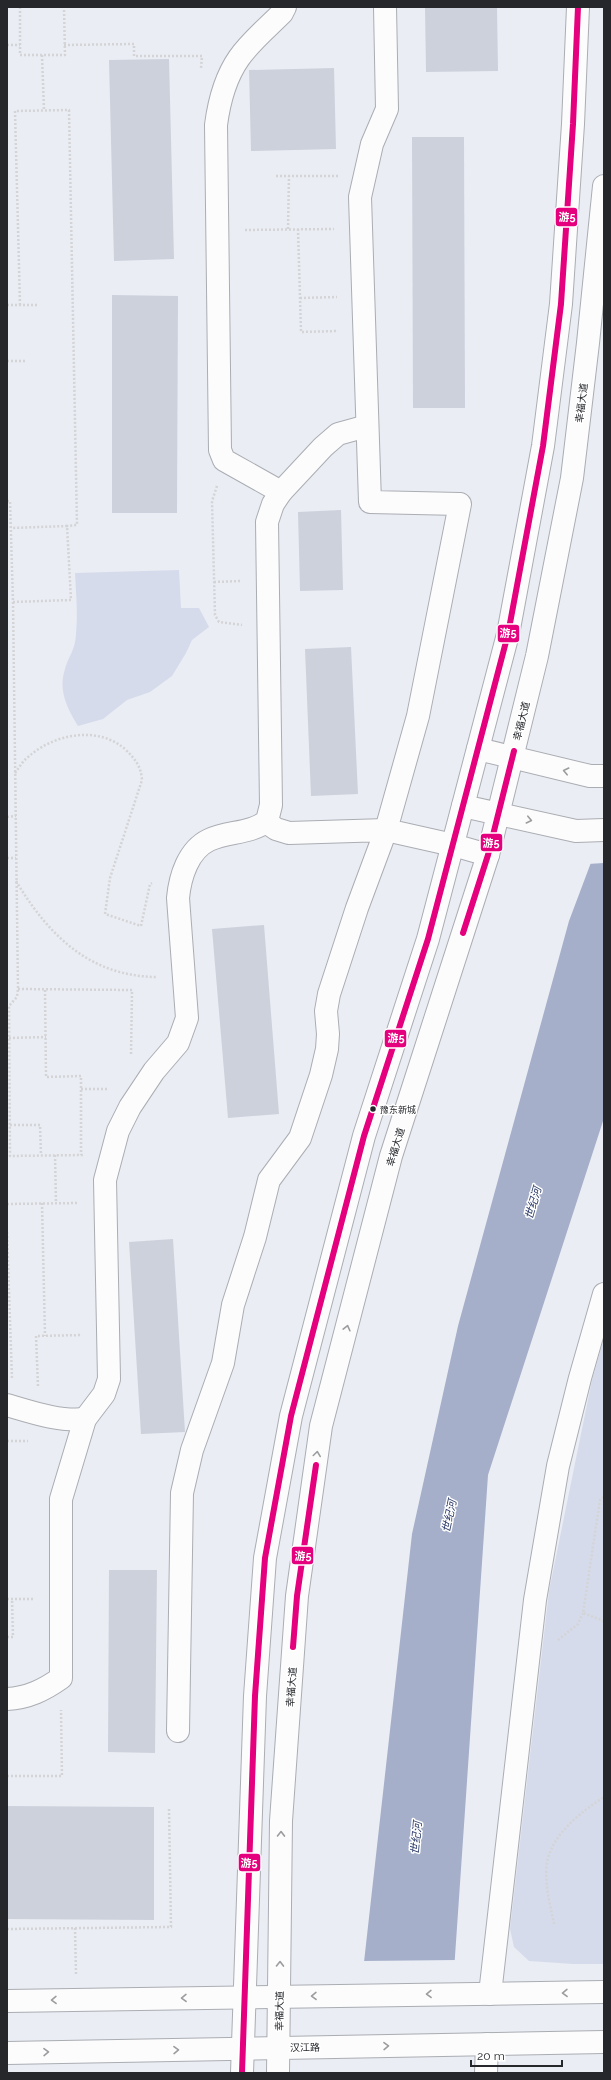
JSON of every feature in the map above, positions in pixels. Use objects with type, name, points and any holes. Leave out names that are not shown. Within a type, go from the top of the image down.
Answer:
[{"type":"main road","points":[[281,492],[224,460],[220,450],[216,125],[218,108],[228,76],[239,57],[282,13],[285,7]]},
{"type":"main road","points":[[178,1731],[182,1493],[192,1450],[223,1363],[233,1304],[255,1237],[269,1180],[300,1138],[321,1075],[327,1049],[328,1034],[326,1011],[329,994],[357,908],[386,830],[418,716],[460,504],[370,502],[360,197],[372,144],[388,109],[386,7]]},
{"type":"main road","points":[[242,2073],[255,1696],[265,1558],[291,1416],[364,1136],[428,939],[508,634],[543,446],[561,304],[578,7]]},
{"type":"main road","name":"幸福大道","points":[[278,2073],[281,1821],[297,1596],[321,1426],[391,1156],[488,855],[537,656],[572,478],[604,186]]},
{"type":"main road","points":[[7,1699],[17,1699],[41,1692],[61,1678],[61,1500],[85,1419],[104,1394],[109,1379],[105,1180],[118,1132],[127,1113],[154,1071],[178,1043],[187,1018],[178,898],[180,882],[186,866],[199,848],[209,840],[258,828],[266,822],[270,805],[266,528],[273,504],[281,492],[323,447],[338,434],[367,426]]},
{"type":"main road","points":[[478,749],[590,776],[604,776]]},
{"type":"main road","points":[[463,806],[576,831],[599,830]]},
{"type":"main road","points":[[266,822],[276,829],[289,833],[386,830],[453,845],[488,855]]},
{"type":"main road","points":[[490,1994],[535,1600],[558,1466],[580,1378],[604,1294]]},
{"type":"main road","points":[[7,1404],[39,1413],[75,1420],[85,1419]]},
{"type":"main road","points":[[7,2001],[604,1992]]},
{"type":"main road","name":"汉江路","points":[[7,2053],[604,2042]]},
{"type":"main road","points":[[486,2073],[487,2044]]},
{"type":"path","points":[[20,7],[20,55],[64,54],[64,7]]},
{"type":"path","points":[[64,45],[134,44],[134,56],[202,56],[201,71]]},
{"type":"path","points":[[7,45],[20,45]]},
{"type":"path","points":[[42,55],[44,111]]},
{"type":"path","points":[[11,528],[77,525],[69,110],[15,111],[20,305]]},
{"type":"path","points":[[276,176],[364,176]]},
{"type":"path","points":[[288,230],[289,176]]},
{"type":"path","points":[[298,229],[301,332],[339,331]]},
{"type":"path","points":[[218,230],[338,229]]},
{"type":"path","points":[[300,298],[339,297]]},
{"type":"path","points":[[7,305],[38,305]]},
{"type":"path","points":[[7,361],[27,361]]},
{"type":"path","points":[[224,460],[212,501],[215,615],[219,622],[245,625]]},
{"type":"path","points":[[7,501],[10,500],[13,602],[18,989],[17,996],[9,1006],[10,1125],[8,1135],[10,1156],[88,1155]]},
{"type":"path","points":[[13,602],[71,600],[67,526]]},
{"type":"path","points":[[214,582],[244,581]]},
{"type":"path","points":[[15,773],[26,758],[41,748],[63,738],[81,734],[97,736],[118,744],[134,758],[141,768],[142,780],[110,878],[105,914],[140,926],[150,884],[157,881]]},
{"type":"path","points":[[7,816],[16,816]]},
{"type":"path","points":[[7,858],[16,858]]},
{"type":"path","points":[[16,881],[25,896],[55,935],[77,953],[97,965],[117,972],[142,977],[157,977]]},
{"type":"path","points":[[18,989],[132,990],[131,1058]]},
{"type":"path","points":[[45,990],[46,1077],[81,1076],[81,1155]]},
{"type":"path","points":[[9,1038],[46,1037]]},
{"type":"path","points":[[81,1089],[117,1089]]},
{"type":"path","points":[[10,1125],[40,1125],[41,1155]]},
{"type":"path","points":[[55,1155],[56,1203]]},
{"type":"path","points":[[42,1203],[45,1336]]},
{"type":"path","points":[[7,1204],[85,1203]]},
{"type":"path","points":[[7,1232],[12,1382]]},
{"type":"path","points":[[39,1413],[36,1336],[86,1334]]},
{"type":"path","points":[[604,1497],[600,1500],[583,1613],[604,1621]]},
{"type":"path","points":[[7,1599],[40,1599]]},
{"type":"path","points":[[7,1637],[13,1637],[12,1599]]},
{"type":"path","points":[[7,1776],[62,1776],[61,1678]]},
{"type":"path","points":[[554,1924],[547,1889],[547,1863],[552,1846],[569,1825],[592,1804],[604,1797]]},
{"type":"path","points":[[7,1929],[171,1927],[169,1808]]},
{"type":"path","points":[[76,1928],[77,2000]]},
{"type":"shaded area","points":[[179,570],[181,608],[199,608],[209,627],[192,640],[172,676],[150,692],[127,700],[103,719],[78,726],[67,706],[63,692],[63,677],[73,649],[77,627],[75,573]]},
{"type":"shaded area","points":[[604,1338],[604,1964],[573,1964],[529,1961],[514,1947],[510,1929],[549,1591],[592,1380]]},
{"type":"water","name":"世纪河","points":[[604,828],[604,1118],[488,1475],[447,2073],[359,2073],[363,1971],[412,1534],[458,1326],[569,921]]},
{"type":"pier","points":[[604,826],[604,863],[588,864],[602,827]]},
{"type":"pier","points":[[457,1960],[449,2073],[357,2073],[362,1961]]},
{"type":"building","points":[[425,7],[497,7],[498,71],[426,72]]},
{"type":"building","points":[[169,59],[174,259],[114,261],[109,60]]},
{"type":"building","points":[[334,68],[336,149],[251,151],[249,70]]},
{"type":"building","points":[[412,137],[464,137],[465,408],[413,408]]},
{"type":"building","points":[[112,295],[178,296],[177,513],[112,513]]},
{"type":"building","points":[[341,510],[343,590],[300,591],[298,512]]},
{"type":"building","points":[[351,647],[358,794],[311,796],[305,649]]},
{"type":"building","points":[[264,925],[279,1114],[228,1118],[212,929]]},
{"type":"building","points":[[173,1239],[185,1432],[141,1434],[129,1242]]},
{"type":"building","points":[[109,1570],[157,1570],[155,1753],[108,1752]]},
{"type":"building","points":[[7,1806],[154,1807],[154,1920],[7,1919]]},
{"type":"transit line","name":"游5","points":[[242,2073],[255,1696],[265,1558],[291,1416],[364,1136],[428,939],[508,634],[543,446],[561,304],[573,124],[578,7]]},
{"type":"transit line","name":"游5","points":[[463,933],[488,855],[514,751]]},
{"type":"transit line","name":"游5","points":[[293,1647],[297,1596],[316,1465]]},
{"type":"place","name":"豫东新城","points":[[373,1109]]}]
